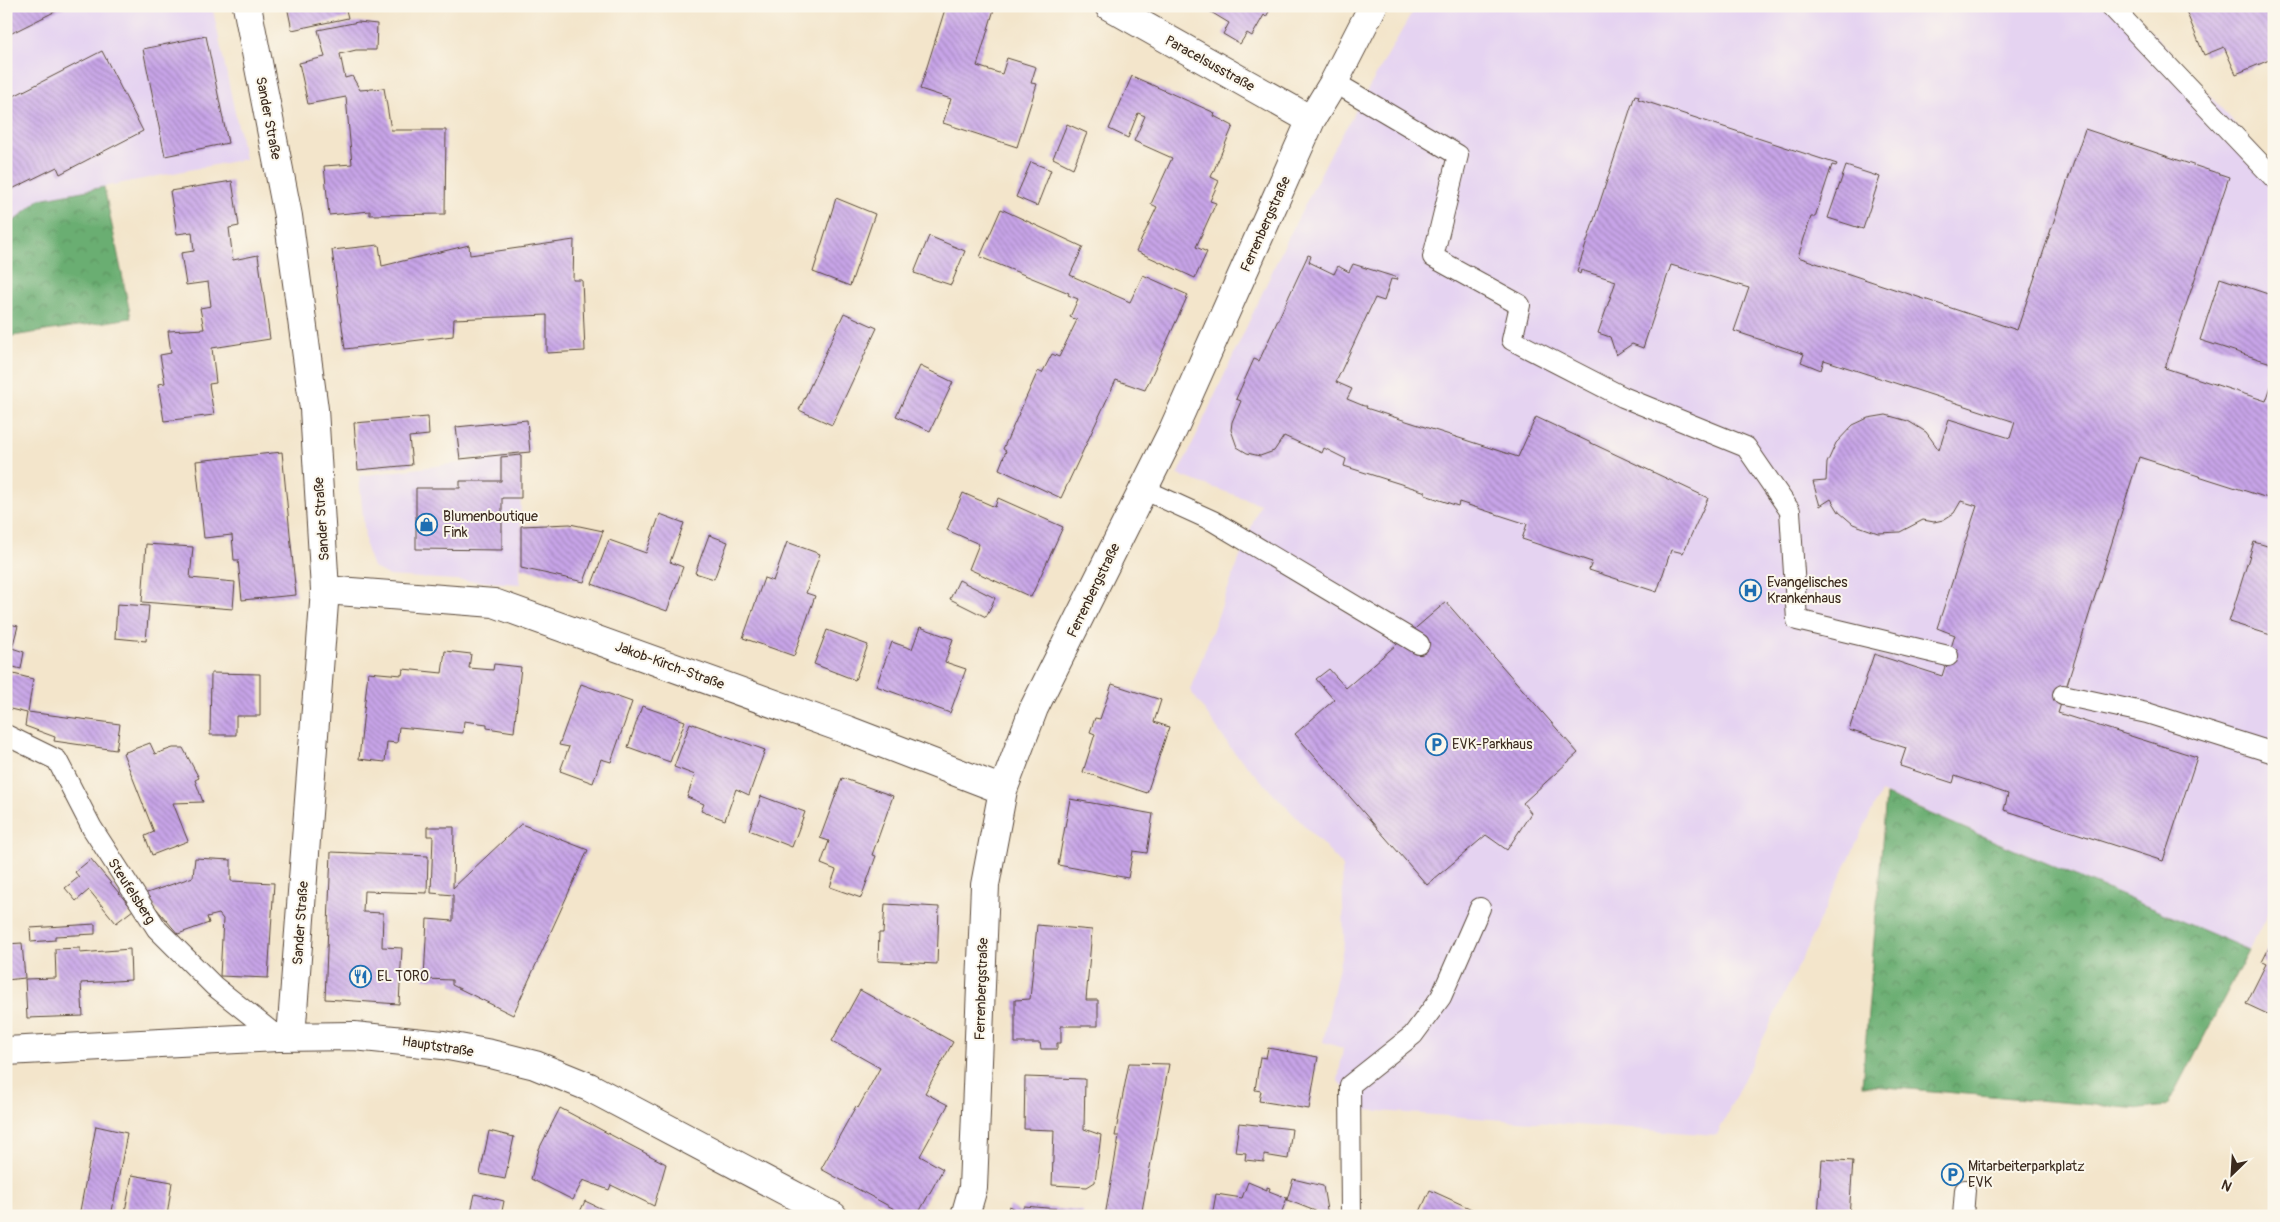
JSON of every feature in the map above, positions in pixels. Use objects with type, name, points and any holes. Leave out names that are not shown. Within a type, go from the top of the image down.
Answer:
[{"type":"street","name":"Sander Straße","points":[[247,6],[288,216],[312,400],[325,590],[284,1037]]},
{"type":"street","name":"Paracelsusstraße","points":[[1109,6],[1311,120]]},
{"type":"street","name":"Ferrenbergstraße","points":[[965,1216],[973,1188],[985,885],[1003,790],[1034,708],[1173,430],[1311,120],[1334,82],[1373,6]]},
{"type":"street","name":"Jakob-Kirch-Straße","points":[[325,590],[494,603],[850,731],[1003,790]]},
{"type":"street","name":"Hauptstraße","points":[[6,1051],[284,1037],[385,1038],[481,1052],[535,1066],[589,1087],[833,1216]]},
{"type":"lane","points":[[2111,6],[2274,178]]},
{"type":"lane","points":[[1334,82],[1458,155],[1433,257],[1520,305],[1512,340],[1622,397],[1746,447],[1790,511],[1797,620],[1948,656]]},
{"type":"lane","points":[[1143,489],[1213,521],[1419,644]]},
{"type":"lane","points":[[2063,695],[2146,713],[2274,753]]},
{"type":"lane","name":"Steufelsberg","points":[[6,735],[57,760],[92,828],[157,929],[214,986],[284,1037]]},
{"type":"lane","points":[[1351,1216],[1350,1085],[1413,1036],[1441,997],[1480,908]]},
{"type":"lane","points":[[1963,1216],[1965,1190]]},
{"type":"shaded area","points":[[6,6],[212,6],[245,159],[41,199],[6,228]]},
{"type":"shaded area","name":"Evangelisches Krankenhaus","points":[[1416,6],[2128,6],[2274,166],[2274,901],[2249,950],[1881,792],[1717,1135],[1365,1110],[1338,1081],[1343,1048],[1323,1042],[1344,942],[1342,865],[1232,750],[1190,690],[1260,504],[1178,475],[1283,248],[1329,157]]},
{"type":"shaded area","points":[[521,455],[520,584],[389,576],[373,567],[366,548],[359,476]]},
{"type":"green space","points":[[104,187],[131,318],[6,337],[6,228],[40,199]]},
{"type":"green space","points":[[1886,795],[2249,950],[2168,1106],[2141,1109],[1862,1085]]},
{"type":"building","points":[[6,6],[66,6],[6,36]]},
{"type":"building","points":[[287,6],[345,6],[348,18],[292,30]]},
{"type":"building","points":[[946,6],[995,6],[977,66],[1002,74],[1007,58],[1036,67],[1031,83],[1037,84],[1017,147],[943,123],[951,99],[920,89]]},
{"type":"building","points":[[1201,6],[1272,6],[1266,17],[1264,15],[1252,36],[1247,33],[1240,44],[1223,34],[1229,23]]},
{"type":"building","points":[[2184,6],[2274,6],[2274,58],[2236,74],[2224,47],[2204,55]]},
{"type":"building","points":[[358,22],[377,24],[376,50],[356,50],[340,54],[345,78],[352,76],[360,90],[384,88],[391,130],[446,130],[445,214],[370,215],[370,211],[329,215],[324,166],[352,164],[346,97],[308,104],[299,63],[325,57],[318,30]]},
{"type":"building","points":[[206,36],[228,143],[165,156],[143,49]]},
{"type":"building","points":[[102,51],[143,131],[60,174],[57,167],[6,192],[6,100]]},
{"type":"building","points":[[1132,76],[1215,113],[1214,116],[1233,126],[1211,177],[1219,181],[1210,201],[1216,203],[1196,247],[1207,252],[1195,278],[1136,251],[1157,207],[1151,204],[1172,158],[1134,141],[1145,116],[1138,113],[1128,138],[1109,129]]},
{"type":"building","points":[[1635,95],[1639,96],[1638,99],[1837,164],[1836,166],[1832,165],[1815,217],[1811,217],[1798,257],[2017,330],[2085,129],[2229,177],[2165,368],[2266,401],[2274,378],[2274,500],[2139,457],[2058,713],[2197,757],[2163,861],[2004,810],[2008,794],[1955,776],[1953,783],[1900,766],[1906,748],[1849,730],[1874,654],[1942,676],[1955,635],[1937,628],[1977,506],[1961,501],[1954,513],[1943,520],[1934,522],[1923,520],[1900,532],[1878,533],[1853,524],[1839,512],[1831,499],[1820,506],[1813,482],[1826,481],[1827,463],[1836,443],[1853,425],[1868,418],[1886,415],[1908,421],[1926,432],[1939,450],[1949,419],[2010,438],[2015,422],[1824,360],[1821,370],[1801,362],[1804,354],[1734,331],[1749,288],[1671,265],[1643,348],[1632,344],[1616,355],[1610,337],[1598,333],[1616,281],[1581,270],[1580,274],[1577,272]]},
{"type":"building","points":[[1067,124],[1087,133],[1073,168],[1053,158]]},
{"type":"building","points":[[1031,162],[1051,170],[1037,206],[1016,197]]},
{"type":"building","points":[[1846,166],[1880,177],[1863,229],[1828,218]]},
{"type":"building","points":[[232,181],[239,226],[229,228],[233,260],[258,255],[270,339],[212,348],[216,383],[209,384],[214,415],[164,421],[158,384],[165,383],[160,355],[171,353],[168,331],[204,329],[200,308],[211,306],[208,282],[186,285],[181,253],[194,251],[192,232],[177,234],[170,191]]},
{"type":"building","points":[[836,198],[875,214],[850,286],[813,272]]},
{"type":"building","points":[[1001,209],[1083,247],[1070,275],[1130,302],[1143,275],[1188,295],[1145,390],[1116,380],[1061,498],[999,469],[1006,451],[1003,449],[1038,371],[1042,373],[1052,354],[1059,357],[1077,320],[1070,317],[1078,299],[1068,295],[1069,293],[980,257]]},
{"type":"building","points":[[929,236],[965,251],[951,285],[914,273]]},
{"type":"building","points":[[574,240],[573,280],[582,280],[585,351],[547,353],[547,315],[454,319],[453,336],[345,349],[332,250],[379,245],[382,266],[469,245],[470,255]]},
{"type":"building","points":[[1308,255],[1311,256],[1309,262],[1334,274],[1338,266],[1349,272],[1353,264],[1398,278],[1397,280],[1391,279],[1384,301],[1375,298],[1336,382],[1352,389],[1347,399],[1367,406],[1366,408],[1518,457],[1536,417],[1708,498],[1683,553],[1671,550],[1657,592],[1589,570],[1592,562],[1522,539],[1527,524],[1459,502],[1458,506],[1425,495],[1426,492],[1344,466],[1346,459],[1324,448],[1322,453],[1284,436],[1274,451],[1260,456],[1247,453],[1237,447],[1231,430],[1232,422],[1241,401],[1236,399],[1254,359],[1259,361]]},
{"type":"building","points":[[2220,278],[2274,296],[2274,364],[2200,340]]},
{"type":"building","points":[[844,313],[877,328],[832,425],[799,410]]},
{"type":"building","points":[[920,366],[953,382],[930,431],[896,416]]},
{"type":"building","points":[[428,417],[429,435],[409,437],[412,465],[358,470],[354,423]]},
{"type":"building","points":[[527,420],[530,452],[460,459],[456,427]]},
{"type":"building","points":[[282,452],[296,595],[242,600],[238,560],[234,560],[232,535],[204,538],[196,461]]},
{"type":"building","points":[[521,455],[521,498],[502,498],[502,550],[416,549],[416,488],[460,488],[460,481],[501,481],[501,457]]},
{"type":"building","points":[[963,493],[995,507],[998,498],[1063,527],[1031,597],[969,569],[979,544],[947,530]]},
{"type":"building","points":[[660,514],[684,523],[670,562],[683,567],[667,611],[592,584],[609,540],[646,553]]},
{"type":"building","points":[[570,524],[603,531],[584,582],[521,568],[521,526]]},
{"type":"building","points":[[709,535],[728,542],[714,579],[695,573]]},
{"type":"building","points":[[787,542],[820,554],[806,593],[815,596],[794,656],[743,638],[764,578],[773,581]]},
{"type":"building","points":[[2254,542],[2274,548],[2274,636],[2229,622]]},
{"type":"building","points":[[146,544],[193,547],[190,578],[235,582],[233,609],[142,602]]},
{"type":"building","points":[[959,580],[995,598],[986,617],[950,599]]},
{"type":"building","name":"EVK-Parkhaus","points":[[1446,602],[1578,753],[1523,803],[1531,813],[1507,850],[1486,835],[1427,885],[1295,734],[1334,700],[1316,679],[1329,669],[1346,688]]},
{"type":"building","points":[[117,604],[149,606],[146,641],[115,638]]},
{"type":"building","points":[[6,623],[18,626],[12,648],[24,652],[21,669],[6,665]]},
{"type":"building","points":[[920,627],[953,639],[945,662],[966,669],[950,713],[876,686],[892,642],[912,649]]},
{"type":"building","points":[[827,630],[868,645],[855,680],[814,664]]},
{"type":"building","points":[[445,651],[471,654],[469,668],[493,670],[494,664],[521,667],[514,732],[487,728],[487,724],[464,721],[463,733],[399,727],[397,743],[387,742],[385,762],[359,759],[368,672],[402,675],[403,669],[442,673]]},
{"type":"building","points":[[6,672],[33,679],[28,712],[120,724],[116,750],[54,741],[55,737],[25,726],[27,713],[6,708]]},
{"type":"building","points":[[211,673],[260,674],[260,716],[236,716],[236,735],[210,735]]},
{"type":"building","points":[[581,684],[632,702],[611,762],[601,759],[593,783],[560,771],[569,747],[559,745]]},
{"type":"building","points":[[1112,684],[1161,700],[1154,722],[1169,727],[1147,793],[1083,772],[1095,734],[1090,732],[1095,718],[1100,719]]},
{"type":"building","points":[[642,706],[685,721],[670,762],[628,747]]},
{"type":"building","points":[[690,723],[765,750],[749,795],[736,789],[725,820],[701,811],[704,804],[687,797],[695,775],[674,767]]},
{"type":"building","points":[[150,743],[155,754],[173,748],[183,748],[199,778],[195,780],[203,802],[173,803],[188,841],[152,855],[145,836],[154,832],[123,753]]},
{"type":"building","points":[[842,778],[893,796],[872,855],[876,856],[861,898],[830,887],[836,870],[821,864],[829,841],[820,838]]},
{"type":"building","points":[[761,796],[805,812],[792,847],[749,830]]},
{"type":"building","points":[[1070,799],[1153,814],[1147,853],[1133,851],[1128,878],[1058,865]]},
{"type":"building","points":[[521,824],[588,850],[513,1015],[452,985],[452,980],[424,979],[427,919],[453,921],[453,895],[431,893],[433,836],[427,836],[427,827],[454,827],[453,888]]},
{"type":"building","points":[[331,852],[428,856],[427,893],[364,891],[363,912],[383,913],[382,947],[402,948],[399,1004],[325,999]]},
{"type":"building","points":[[195,858],[231,860],[231,881],[274,883],[268,978],[220,976],[223,919],[219,914],[207,917],[209,923],[178,934],[144,894],[193,877]]},
{"type":"building","points":[[91,859],[133,910],[116,923],[89,890],[76,901],[65,888],[79,877],[75,872]]},
{"type":"building","points":[[885,904],[939,907],[937,964],[878,961],[879,933],[883,933]]},
{"type":"building","points":[[95,924],[95,934],[55,936],[55,940],[31,942],[30,928]]},
{"type":"building","points":[[1037,925],[1092,930],[1086,1000],[1098,1000],[1098,1026],[1061,1026],[1061,1043],[1057,1043],[1057,1049],[1041,1049],[1040,1043],[1015,1043],[1015,1000],[1030,999]]},
{"type":"building","points":[[2274,938],[2274,1017],[2246,1004],[2266,964],[2262,962]]},
{"type":"building","points":[[22,943],[25,978],[6,980],[6,944]]},
{"type":"building","points":[[80,948],[80,953],[130,949],[131,980],[81,983],[83,1016],[27,1018],[25,979],[56,978],[55,949]]},
{"type":"building","points":[[860,990],[953,1042],[925,1093],[948,1105],[920,1156],[943,1169],[917,1216],[907,1216],[821,1169],[856,1106],[858,1108],[880,1068],[832,1041]]},
{"type":"building","points":[[1268,1048],[1318,1057],[1309,1109],[1259,1101],[1261,1091],[1255,1090],[1260,1057],[1266,1058]]},
{"type":"building","points":[[1129,1063],[1169,1064],[1141,1216],[1105,1216],[1119,1136],[1115,1136]]},
{"type":"building","points":[[1025,1077],[1085,1079],[1084,1129],[1101,1135],[1095,1182],[1087,1187],[1052,1185],[1054,1130],[1024,1129]]},
{"type":"building","points":[[560,1108],[666,1164],[654,1206],[611,1185],[609,1190],[583,1180],[573,1200],[531,1179],[539,1149]]},
{"type":"building","points":[[1239,1123],[1292,1129],[1288,1159],[1264,1155],[1264,1162],[1245,1160],[1246,1153],[1235,1152]]},
{"type":"building","points":[[96,1126],[127,1133],[124,1150],[111,1216],[79,1216]]},
{"type":"building","points":[[489,1131],[514,1137],[505,1179],[480,1174]]},
{"type":"building","points":[[1822,1159],[1853,1161],[1849,1216],[1818,1216]]},
{"type":"building","points":[[132,1175],[172,1182],[167,1216],[124,1216]]},
{"type":"building","points":[[1293,1179],[1323,1186],[1328,1216],[1287,1200]]},
{"type":"building","points":[[1248,1182],[1267,1190],[1267,1187],[1270,1188],[1269,1191],[1287,1198],[1281,1214],[1284,1216],[1212,1216],[1216,1194],[1242,1198]]},
{"type":"building","points":[[1430,1190],[1487,1216],[1418,1216]]},
{"type":"building","points":[[475,1194],[504,1201],[501,1216],[470,1216]]},
{"type":"building","points":[[585,1201],[617,1216],[578,1216]]},
{"type":"building","points":[[1009,1206],[1020,1213],[1024,1206],[1082,1211],[1082,1216],[1006,1216]]},
{"type":"place","name":"Blumenboutique Fink","points":[[427,524]]},
{"type":"place","name":"Evangelisches Krankenhaus","points":[[1751,590]]},
{"type":"place","name":"EVK-Parkhaus","points":[[1436,744]]},
{"type":"place","name":"EL TORO","points":[[361,976]]},
{"type":"place","name":"Mitarbeiterparkplatz EVK","points":[[1952,1174]]}]
